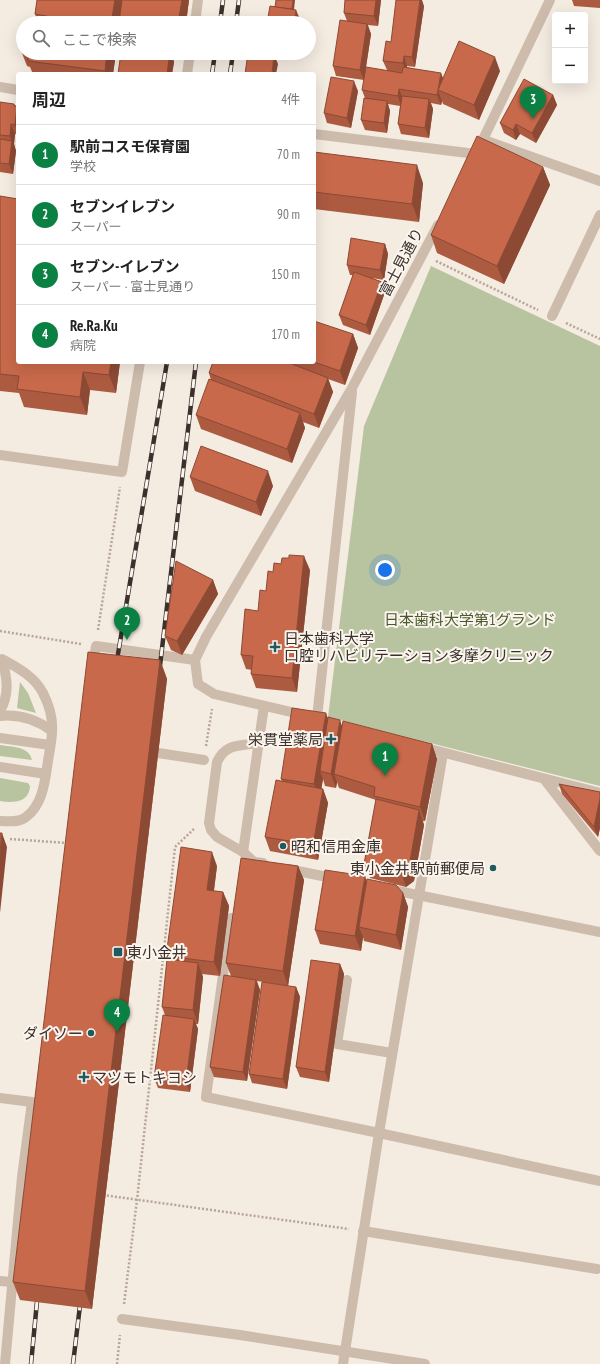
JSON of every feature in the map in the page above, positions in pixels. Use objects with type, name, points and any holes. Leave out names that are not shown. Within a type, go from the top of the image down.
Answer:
[{"type":"street","points":[[196,16],[198,0]]},
{"type":"street","points":[[316,134],[474,157],[484,140],[550,0]]},
{"type":"street","points":[[187,72],[189,60]]},
{"type":"street","points":[[0,87],[16,90]]},
{"type":"street","points":[[484,140],[600,181]]},
{"type":"street","name":"富士見通り","points":[[194,660],[352,388],[444,214]]},
{"type":"street","points":[[552,316],[600,215]]},
{"type":"street","points":[[0,455],[122,472],[140,364]]},
{"type":"street","points":[[91,675],[96,646],[194,660],[198,684],[214,694],[321,719],[352,388]]},
{"type":"street","points":[[0,711],[7,691],[7,677],[1,659]]},
{"type":"street","points":[[0,821],[15,822],[26,818],[36,806],[43,791],[52,731],[50,709],[43,693],[33,679],[23,670],[1,659]]},
{"type":"street","points":[[243,852],[264,706]]},
{"type":"street","points":[[0,716],[20,716],[44,725],[52,731]]},
{"type":"street","points":[[0,738],[50,745]]},
{"type":"street","points":[[259,743],[230,748],[224,751],[217,762],[209,823],[211,830],[217,837],[243,852],[254,862],[344,880]]},
{"type":"street","points":[[414,745],[443,754],[600,793]]},
{"type":"street","points":[[136,750],[204,760]]},
{"type":"street","points":[[344,1364],[363,1231],[443,754]]},
{"type":"street","points":[[0,767],[46,774]]},
{"type":"street","points":[[544,779],[600,851]]},
{"type":"street","points":[[382,888],[600,932]]},
{"type":"street","points":[[231,918],[206,1097],[600,1181]]},
{"type":"street","points":[[347,980],[337,1044],[392,1053]]},
{"type":"street","points":[[0,1098],[32,1102],[22,1178],[5,1364]]},
{"type":"street","points":[[363,1231],[597,1269]]},
{"type":"street","points":[[0,1281],[12,1282]]},
{"type":"street","points":[[122,1319],[240,1334],[425,1364]]},
{"type":"path","points":[[422,255],[600,339]]},
{"type":"path","points":[[0,631],[96,646],[122,472]]},
{"type":"path","points":[[204,760],[214,694]]},
{"type":"path","points":[[117,1364],[137,1200],[175,847],[195,827]]},
{"type":"path","points":[[8,838],[70,844]]},
{"type":"path","points":[[102,1195],[363,1231]]},
{"type":"green space","name":"日本歯科大学第1グランド","points":[[431,266],[600,346],[600,786],[328,717],[364,426]]},
{"type":"green space","points":[[20,682],[28,693],[36,713],[17,708]]},
{"type":"green space","points":[[0,745],[24,750],[30,755],[32,760],[0,756]]},
{"type":"green space","points":[[0,778],[28,783],[30,786],[27,796],[20,801],[15,802],[0,801]]},
{"type":"building","points":[[37,0],[115,0],[112,16],[46,16],[35,14]]},
{"type":"building","points":[[122,0],[182,0],[179,16],[120,16]]},
{"type":"building","points":[[276,0],[293,0],[292,9],[275,7]]},
{"type":"building","points":[[345,0],[376,0],[374,16],[344,13]]},
{"type":"building","points":[[396,0],[420,0],[412,57],[404,56],[403,63],[383,61],[386,41],[391,42]]},
{"type":"building","points":[[270,6],[296,10],[295,16],[268,16]]},
{"type":"building","points":[[340,20],[367,24],[360,70],[333,66]]},
{"type":"building","points":[[459,41],[495,57],[474,105],[438,90]]},
{"type":"building","points":[[28,60],[106,60],[105,71]]},
{"type":"building","points":[[120,60],[169,60],[167,72],[118,72]]},
{"type":"building","points":[[247,60],[273,60],[272,72],[245,72]]},
{"type":"building","points":[[366,67],[402,73],[403,67],[441,73],[437,95],[399,89],[398,96],[362,90]]},
{"type":"building","points":[[331,77],[354,81],[347,118],[324,113]]},
{"type":"building","points":[[524,79],[553,95],[532,133],[516,124],[513,130],[500,123]]},
{"type":"building","points":[[402,96],[429,99],[425,128],[398,124]]},
{"type":"building","points":[[364,98],[387,101],[384,123],[361,120]]},
{"type":"building","points":[[0,102],[14,104],[14,106],[16,106],[15,125],[11,124],[10,136],[0,135]]},
{"type":"building","points":[[477,136],[543,167],[497,266],[431,235]]},
{"type":"building","points":[[0,139],[12,141],[9,164],[0,163]]},
{"type":"building","points":[[316,152],[417,165],[412,204],[316,192]]},
{"type":"building","points":[[0,196],[16,199],[16,364],[111,364],[109,375],[83,372],[80,397],[17,389],[19,376],[0,374]]},
{"type":"building","points":[[351,238],[385,244],[380,270],[347,265]]},
{"type":"building","points":[[354,272],[382,282],[366,325],[339,315]]},
{"type":"building","points":[[316,322],[353,334],[340,371],[316,363]]},
{"type":"building","points":[[212,364],[292,364],[328,378],[314,414],[209,373]]},
{"type":"building","points":[[209,379],[300,413],[287,449],[196,415]]},
{"type":"building","points":[[201,446],[268,471],[256,502],[190,477]]},
{"type":"building","name":"日本歯科大学 口腔リハビリテーション多摩クリニック","points":[[289,555],[304,556],[292,678],[251,674],[253,656],[241,655],[245,609],[258,611],[260,590],[266,591],[268,571],[273,572],[274,563],[281,564],[282,558],[289,558]]},
{"type":"building","points":[[176,561],[213,580],[177,641],[165,636]]},
{"type":"building","points":[[88,652],[160,660],[85,1291],[13,1282]]},
{"type":"building","points":[[292,708],[326,713],[314,784],[281,779]]},
{"type":"building","points":[[328,717],[340,720],[331,774],[320,771]]},
{"type":"building","points":[[343,721],[432,744],[420,807],[374,796],[375,787],[334,774]]},
{"type":"building","points":[[276,780],[323,789],[313,845],[265,837]]},
{"type":"building","points":[[559,784],[600,792],[594,827]]},
{"type":"building","points":[[376,799],[419,810],[409,867],[401,872],[364,864]]},
{"type":"building","points":[[0,833],[2,833],[0,853]]},
{"type":"building","points":[[181,847],[212,852],[207,890],[223,892],[214,962],[166,956]]},
{"type":"building","points":[[241,858],[298,866],[283,971],[226,963]]},
{"type":"building","points":[[325,870],[365,876],[355,936],[315,930]]},
{"type":"building","points":[[367,879],[396,885],[403,893],[396,935],[359,927]]},
{"type":"building","points":[[167,959],[198,963],[193,1010],[162,1007]]},
{"type":"building","points":[[311,960],[340,964],[325,1072],[296,1067]]},
{"type":"building","points":[[224,975],[256,980],[243,1072],[210,1067]]},
{"type":"building","points":[[262,982],[296,987],[283,1079],[249,1074]]},
{"type":"building","points":[[163,1015],[194,1019],[186,1082],[154,1078]]},
{"type":"railway","points":[[221,16],[223,0]]},
{"type":"railway","points":[[237,16],[239,0]]},
{"type":"railway","points":[[212,72],[214,60]]},
{"type":"railway","points":[[230,72],[232,60]]},
{"type":"railway","points":[[116,666],[167,364]]},
{"type":"railway","points":[[159,674],[196,364]]},
{"type":"railway","points":[[31,1364],[38,1291]]},
{"type":"railway","points":[[73,1364],[81,1297]]},
{"type":"place","name":"セブン-イレブン","points":[[533,119]]},
{"type":"place","name":"セブンイレブン","points":[[127,640]]},
{"type":"place","name":"日本歯科大学 口腔リハビリテーション多摩クリニック","points":[[275,647]]},
{"type":"place","name":"栄貫堂薬局","points":[[331,739]]},
{"type":"place","name":"駅前コスモ保育園","points":[[385,776]]},
{"type":"place","name":"昭和信用金庫","points":[[283,846]]},
{"type":"place","name":"東小金井駅前郵便局","points":[[493,868]]},
{"type":"place","name":"東小金井","points":[[118,952]]},
{"type":"place","name":"Re.Ra.Ku","points":[[117,1032]]},
{"type":"place","name":"ダイソー","points":[[91,1033]]},
{"type":"place","name":"マツモトキヨシ","points":[[84,1077]]}]
